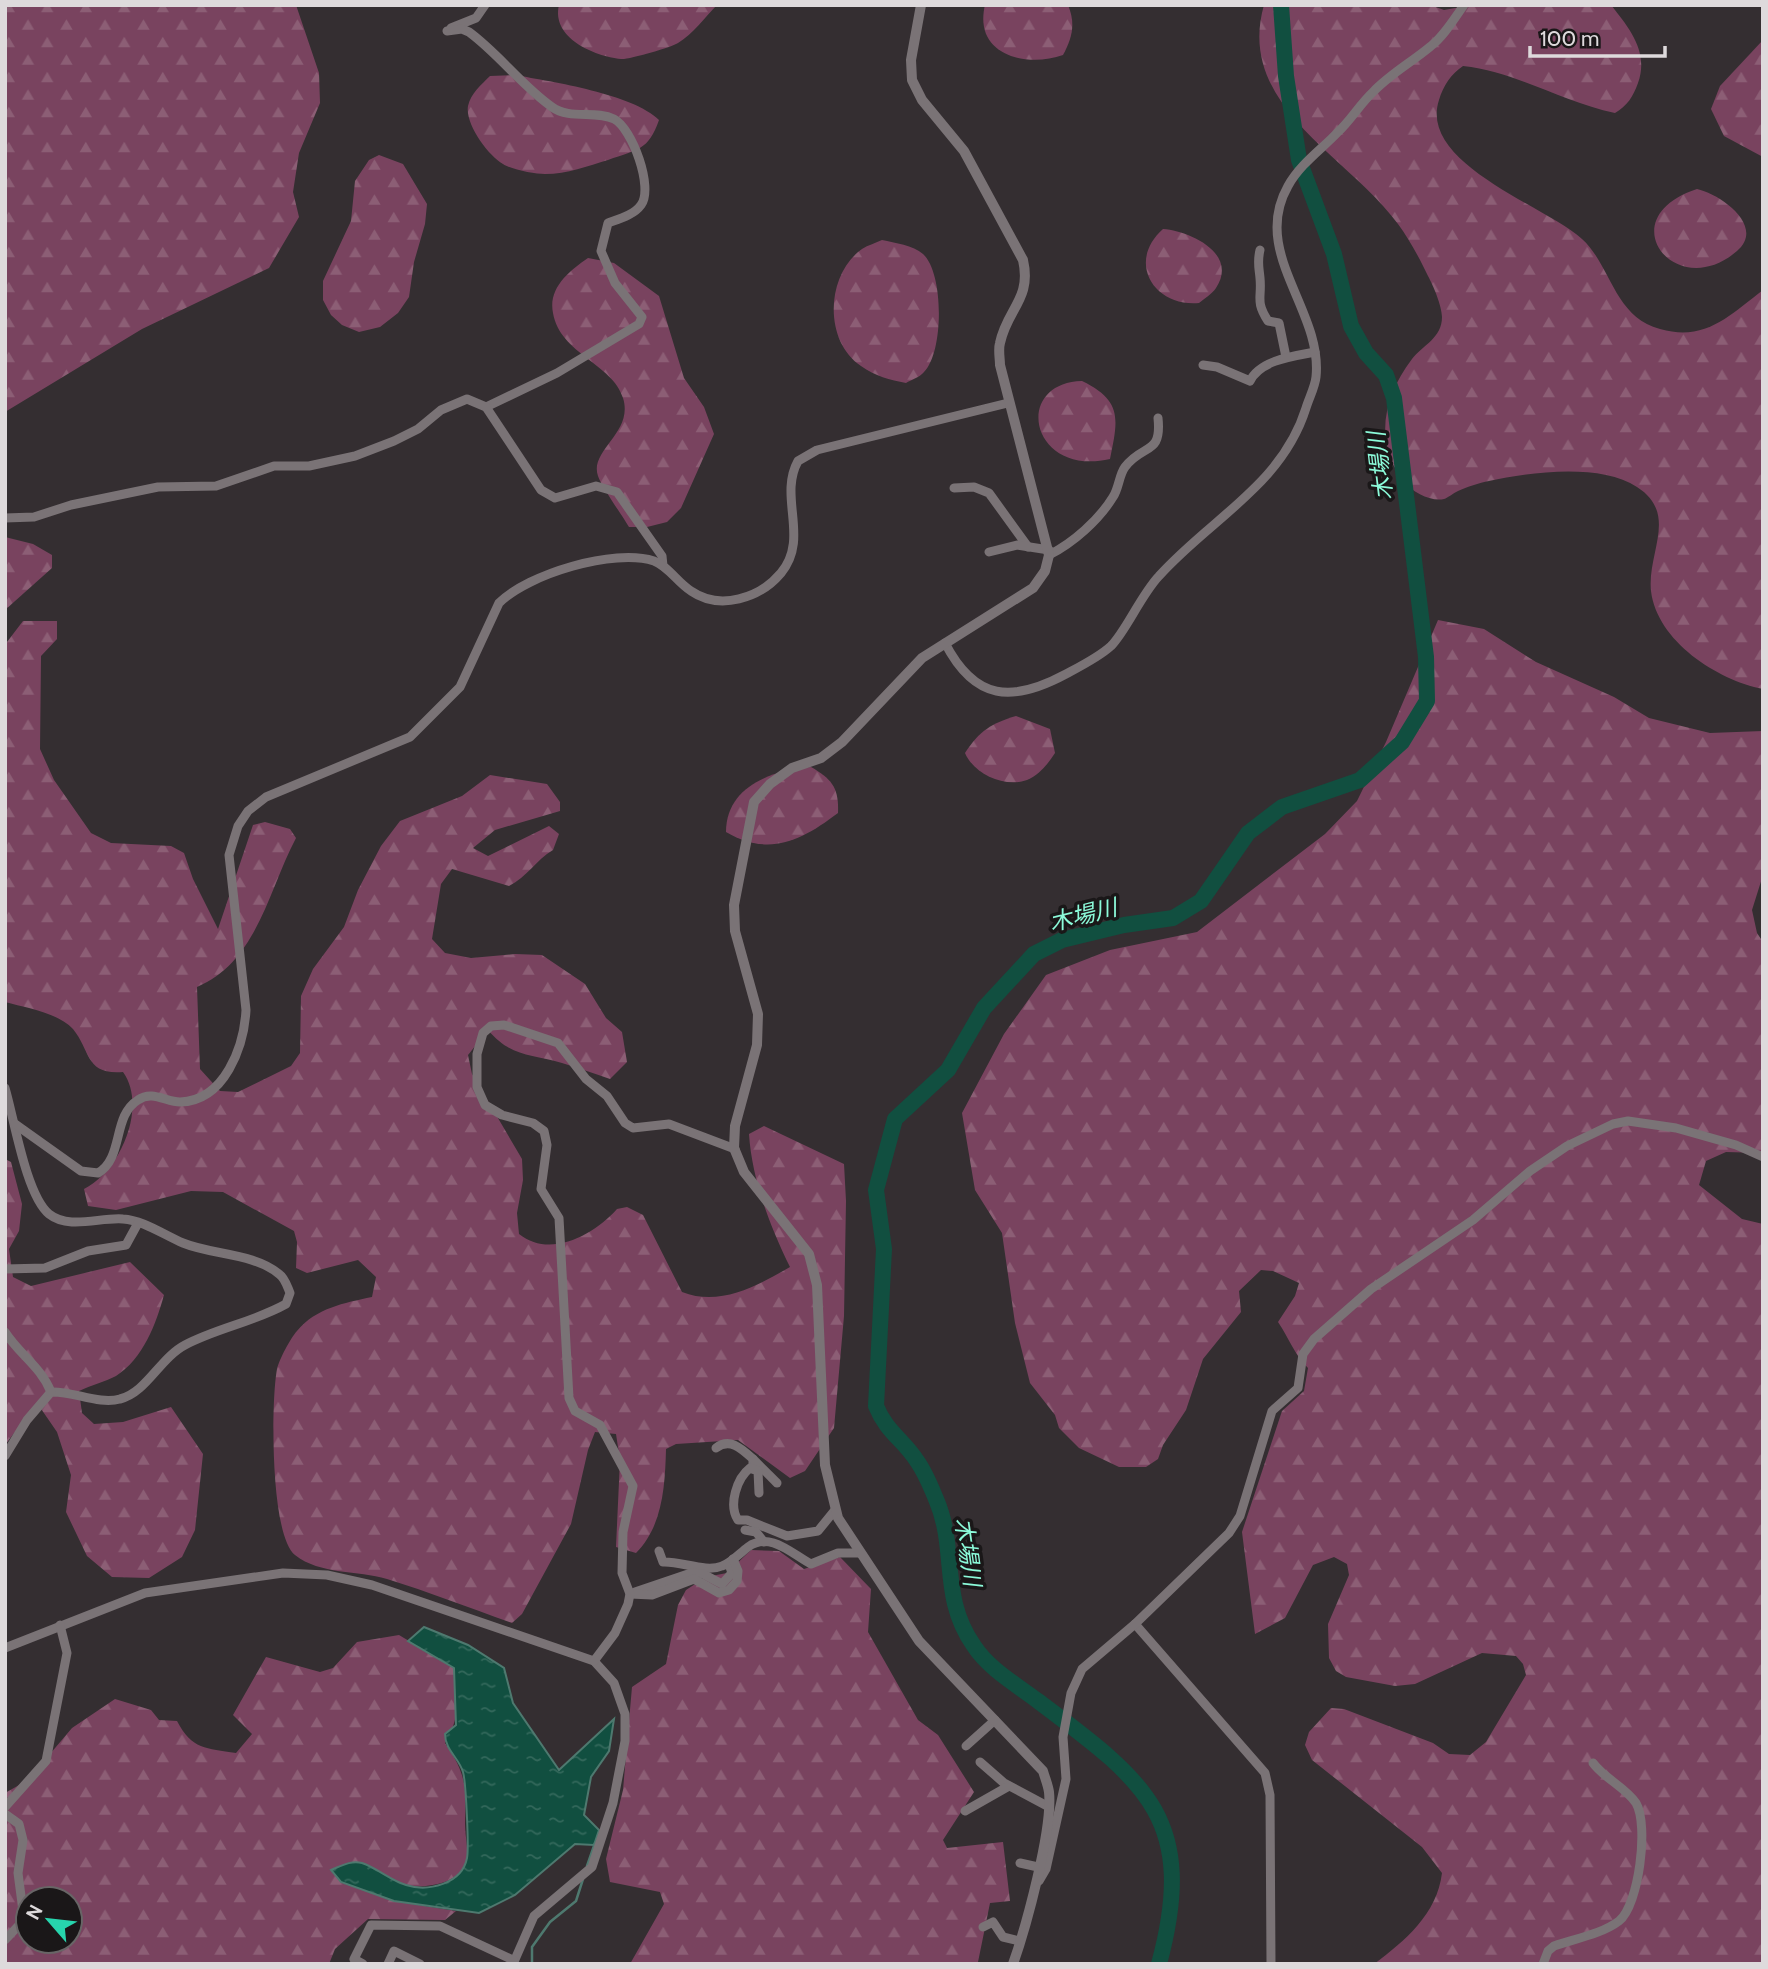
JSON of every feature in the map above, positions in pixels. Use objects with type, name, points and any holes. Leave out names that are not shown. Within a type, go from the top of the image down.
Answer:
[{"type":"street","points":[[485,5],[476,18],[452,26],[447,32],[462,29],[477,38],[556,110],[603,115],[618,121],[627,132],[647,185],[642,204],[637,210],[608,223],[601,251],[615,283],[642,317],[639,324],[557,373],[486,407]]},
{"type":"street","points":[[921,5],[911,60],[912,80],[922,100],[964,151],[1009,231],[1027,276],[1023,296],[1000,344],[1000,365],[1049,553],[1045,571],[1033,588],[945,643],[900,678],[842,742],[821,758],[792,768],[770,783],[754,802],[734,905],[735,931],[758,1014],[757,1045],[735,1126],[735,1149],[744,1172],[810,1254],[817,1285],[825,1465],[835,1510],[858,1553],[919,1640],[1043,1771],[1049,1791],[1049,1807],[1034,1888],[1013,1964]]},
{"type":"street","points":[[945,643],[957,667],[974,682],[1003,693],[1038,689],[1112,645],[1136,605],[1160,575],[1277,466],[1301,425],[1316,378],[1314,341],[1280,258],[1277,208],[1289,184],[1320,148],[1338,132],[1372,92],[1434,44],[1464,5]]},
{"type":"street","points":[[1260,250],[1256,266],[1260,278],[1257,299],[1268,321],[1279,323],[1286,357]]},
{"type":"street","points":[[1203,365],[1217,367],[1250,381],[1253,374],[1286,357],[1314,352]]},
{"type":"street","points":[[5,518],[34,517],[71,505],[158,487],[216,486],[274,466],[309,466],[355,456],[418,429],[452,404],[467,399],[486,407],[541,490],[555,498],[596,486],[617,492],[662,556],[663,566]]},
{"type":"street","points":[[15,1124],[81,1171],[97,1173],[111,1160],[124,1117],[138,1099],[155,1096],[179,1102],[197,1097],[219,1084],[244,1035],[246,1010],[229,855],[238,826],[248,811],[266,797],[410,737],[460,687],[499,603],[521,586],[564,568],[619,559],[643,559],[663,566],[691,592],[702,597],[741,601],[768,585],[782,572],[792,556],[796,541],[790,484],[798,461],[817,450],[1008,403]]},
{"type":"street","points":[[989,552],[1017,545],[1049,553],[1080,535],[1113,497],[1124,468],[1154,446],[1160,438],[1158,418]]},
{"type":"street","points":[[954,488],[974,487],[989,493],[1028,547]]},
{"type":"street","points":[[594,1661],[615,1633],[630,1594],[622,1573],[622,1560],[623,1532],[632,1486],[600,1425],[575,1411],[569,1398],[559,1218],[541,1189],[547,1146],[544,1131],[533,1123],[502,1115],[485,1105],[477,1087],[477,1054],[483,1033],[491,1026],[504,1025],[558,1043],[586,1079],[607,1096],[625,1123],[633,1128],[670,1124],[735,1149]]},
{"type":"street","points":[[5,1088],[24,1163],[35,1193],[48,1213],[61,1219],[84,1222],[124,1219],[138,1223],[186,1244],[261,1264],[280,1274],[290,1293],[286,1304],[269,1313],[184,1345],[158,1366],[137,1392],[118,1400],[67,1391],[51,1392],[27,1420],[5,1456]]},
{"type":"street","points":[[1034,1888],[1046,1869],[1066,1779],[1063,1737],[1071,1693],[1082,1669],[1135,1624],[1229,1533],[1240,1517],[1272,1411],[1298,1388],[1303,1354],[1314,1339],[1371,1289],[1474,1220],[1530,1171],[1567,1146],[1613,1124],[1628,1121],[1676,1128],[1736,1145],[1763,1157]]},
{"type":"street","points":[[5,1269],[45,1268],[88,1251],[126,1245],[138,1223]]},
{"type":"street","points":[[5,1332],[16,1349],[43,1372],[51,1392]]},
{"type":"street","points":[[716,1448],[722,1443],[732,1444],[777,1483]]},
{"type":"street","points":[[753,1464],[736,1486],[735,1515],[738,1520],[787,1536],[818,1531],[835,1510]]},
{"type":"street","points":[[753,1464],[760,1479],[759,1493]]},
{"type":"street","points":[[745,1530],[756,1532],[767,1542],[811,1564],[838,1553],[858,1553]]},
{"type":"street","points":[[767,1542],[772,1530]]},
{"type":"street","points":[[659,1551],[663,1562],[681,1561],[708,1568],[721,1567],[756,1542],[767,1542]]},
{"type":"street","points":[[630,1594],[652,1595],[694,1579],[719,1593],[729,1590],[737,1581],[738,1571],[730,1560]]},
{"type":"street","points":[[5,1648],[145,1592],[283,1573],[327,1575],[415,1597],[594,1661],[614,1684],[620,1698],[625,1714],[625,1741],[601,1849],[592,1867],[534,1916],[513,1962],[440,1926],[371,1925],[354,1959],[363,1964]]},
{"type":"street","points":[[1135,1624],[1265,1773],[1270,1795],[1271,1964]]},
{"type":"street","points":[[5,1808],[46,1761],[67,1653],[60,1625]]},
{"type":"street","points":[[967,1746],[995,1720]]},
{"type":"street","points":[[980,1762],[1009,1786],[1049,1807]]},
{"type":"street","points":[[1543,1964],[1548,1951],[1554,1947],[1616,1923],[1631,1903],[1640,1861],[1642,1824],[1636,1804],[1593,1763]]},
{"type":"street","points":[[965,1811],[1009,1786]]},
{"type":"street","points":[[5,1814],[12,1816],[22,1829],[18,1872],[23,1911],[21,1923],[5,1940]]},
{"type":"street","points":[[1020,1863],[1038,1867]]},
{"type":"street","points":[[983,1927],[993,1922],[1003,1937],[1020,1941]]},
{"type":"street","points":[[388,1964],[394,1951],[420,1964]]},
{"type":"green space","points":[[5,5],[296,5],[319,73],[320,103],[299,153],[293,192],[299,217],[269,268],[142,329],[5,412]]},
{"type":"green space","points":[[559,5],[717,5],[678,43],[621,59],[587,49],[568,36],[558,17]]},
{"type":"green space","points":[[985,5],[1068,5],[1072,31],[1063,55],[1034,60],[1006,54],[987,36],[983,22]]},
{"type":"green space","points":[[1264,5],[1430,5],[1444,10],[1472,5],[1611,5],[1625,23],[1636,41],[1641,72],[1632,97],[1615,113],[1576,102],[1502,74],[1463,66],[1451,77],[1443,90],[1439,100],[1438,123],[1447,144],[1466,163],[1489,181],[1582,239],[1600,262],[1632,314],[1645,323],[1676,332],[1703,329],[1727,317],[1763,290],[1763,689],[1727,677],[1709,667],[1677,642],[1665,626],[1651,591],[1659,521],[1649,498],[1637,487],[1622,479],[1585,472],[1544,473],[1481,483],[1439,500],[1413,490],[1405,483],[1389,453],[1386,421],[1389,405],[1394,389],[1412,359],[1439,330],[1442,317],[1439,302],[1421,263],[1398,224],[1377,199],[1302,127],[1281,101],[1266,72],[1259,41]]},
{"type":"green space","points":[[1763,40],[1763,157],[1724,136],[1711,109],[1720,86]]},
{"type":"green space","points":[[515,75],[612,96],[647,111],[659,120],[651,138],[641,148],[608,160],[553,174],[512,168],[497,160],[479,138],[470,121],[468,106],[474,93],[490,76]]},
{"type":"green space","points":[[379,155],[403,164],[427,204],[425,224],[414,262],[409,297],[398,313],[380,327],[359,332],[342,325],[331,315],[323,300],[323,281],[351,221],[355,181],[369,160]]},
{"type":"green space","points":[[1697,189],[1727,204],[1736,212],[1746,231],[1745,241],[1737,251],[1714,265],[1693,268],[1674,262],[1661,251],[1654,235],[1657,218],[1671,202]]},
{"type":"green space","points":[[1163,229],[1197,239],[1216,254],[1221,264],[1221,275],[1216,288],[1199,303],[1169,298],[1150,280],[1146,268],[1147,255],[1152,242]]},
{"type":"green space","points":[[882,240],[909,246],[923,254],[930,264],[938,294],[938,331],[931,362],[922,374],[906,383],[883,377],[861,366],[849,355],[840,341],[835,325],[836,290],[841,274],[850,260],[862,249]]},
{"type":"green space","points":[[588,258],[614,263],[659,296],[684,378],[704,407],[714,434],[681,508],[667,522],[647,527],[629,527],[598,476],[600,458],[622,421],[625,410],[623,398],[609,376],[565,339],[558,327],[552,304],[562,281]]},
{"type":"green space","points":[[1082,381],[1105,396],[1114,412],[1115,433],[1110,459],[1083,461],[1062,455],[1048,443],[1040,428],[1039,411],[1046,397],[1060,386]]},
{"type":"green space","points":[[5,537],[33,544],[52,555],[52,568],[5,610]]},
{"type":"green space","points":[[1438,620],[1484,629],[1536,662],[1614,697],[1649,718],[1710,733],[1763,731],[1763,875],[1752,910],[1757,933],[1763,942],[1763,1153],[1726,1152],[1706,1161],[1699,1185],[1742,1219],[1763,1224],[1763,1964],[1374,1964],[1418,1925],[1434,1901],[1442,1873],[1422,1847],[1312,1760],[1305,1745],[1309,1732],[1331,1708],[1344,1709],[1433,1743],[1449,1754],[1470,1755],[1486,1742],[1526,1675],[1523,1664],[1516,1656],[1482,1653],[1415,1684],[1395,1686],[1346,1677],[1336,1671],[1329,1658],[1328,1624],[1349,1575],[1347,1564],[1334,1557],[1313,1565],[1285,1618],[1255,1634],[1242,1532],[1282,1411],[1304,1391],[1308,1368],[1295,1352],[1278,1322],[1295,1296],[1299,1283],[1273,1271],[1261,1270],[1239,1291],[1241,1312],[1203,1359],[1186,1410],[1163,1445],[1158,1459],[1146,1467],[1119,1467],[1079,1448],[1059,1428],[1055,1415],[1030,1383],[1015,1323],[1002,1233],[975,1190],[962,1113],[1004,1034],[1046,975],[1110,950],[1197,932],[1325,834],[1357,801],[1386,742]]},
{"type":"green space","points":[[23,621],[57,621],[57,639],[41,656],[40,749],[54,780],[91,833],[111,843],[171,846],[184,853],[193,879],[218,929],[253,825],[265,822],[290,829],[296,838],[247,943],[234,961],[217,976],[197,987],[200,1069],[220,1091],[238,1092],[291,1066],[300,1053],[301,996],[313,969],[344,927],[358,890],[381,846],[400,821],[462,796],[490,775],[547,784],[560,802],[560,811],[495,830],[473,848],[488,856],[549,826],[559,834],[553,850],[509,886],[452,869],[441,884],[432,939],[445,953],[471,958],[515,954],[542,955],[585,984],[606,1018],[622,1032],[627,1062],[610,1079],[513,1050],[488,1030],[468,1055],[472,1074],[522,1159],[523,1180],[517,1213],[519,1234],[544,1244],[571,1241],[596,1227],[617,1209],[627,1207],[643,1215],[682,1292],[696,1296],[724,1296],[765,1281],[790,1267],[763,1202],[749,1134],[764,1126],[844,1164],[844,1316],[834,1428],[805,1471],[790,1478],[738,1440],[676,1444],[666,1449],[665,1477],[657,1518],[636,1553],[616,1547],[620,1460],[616,1434],[595,1432],[588,1450],[571,1524],[522,1614],[512,1623],[387,1579],[327,1569],[295,1555],[287,1543],[281,1522],[274,1467],[277,1369],[294,1334],[305,1323],[331,1308],[372,1297],[376,1277],[358,1260],[307,1273],[296,1268],[297,1242],[294,1231],[223,1192],[191,1191],[116,1210],[88,1206],[84,1189],[109,1168],[126,1137],[133,1103],[130,1086],[123,1072],[111,1072],[95,1066],[73,1029],[59,1018],[5,1002],[5,658],[7,642]]},
{"type":"green space","points":[[1016,716],[1050,729],[1055,753],[1043,769],[1031,778],[1018,782],[1000,781],[975,767],[965,753],[987,729]]},
{"type":"green space","points":[[811,767],[833,785],[838,813],[798,838],[784,842],[756,844],[726,832],[728,816],[734,803],[754,783],[782,772]]},
{"type":"green space","points":[[5,1159],[11,1162],[22,1204],[19,1231],[9,1249],[13,1277],[31,1286],[130,1262],[164,1295],[147,1340],[134,1360],[116,1376],[79,1391],[82,1413],[94,1424],[123,1422],[171,1407],[203,1454],[195,1530],[182,1557],[149,1578],[112,1577],[87,1556],[66,1512],[71,1475],[57,1432],[37,1403],[5,1445]]},
{"type":"green space","points":[[751,1550],[779,1551],[804,1569],[840,1557],[871,1589],[868,1632],[918,1720],[938,1735],[974,1792],[943,1840],[947,1848],[1003,1842],[1010,1901],[990,1903],[978,1962],[630,1964],[664,1904],[660,1892],[610,1882],[606,1859],[623,1790],[632,1687],[666,1664],[678,1605],[686,1590],[706,1577],[727,1573]]},
{"type":"green space","points":[[399,1635],[454,1668],[457,1688],[456,1716],[445,1743],[458,1764],[464,1782],[467,1857],[461,1871],[449,1880],[414,1887],[341,1882],[394,1901],[456,1911],[445,1920],[368,1919],[335,1949],[329,1964],[5,1964],[5,1793],[28,1780],[72,1728],[115,1699],[151,1710],[159,1720],[177,1721],[194,1743],[236,1753],[252,1734],[233,1715],[266,1657],[320,1672],[333,1668],[357,1642]]},
{"type":"water","points":[[424,1627],[468,1645],[504,1668],[513,1703],[559,1770],[614,1719],[609,1751],[591,1777],[584,1815],[599,1830],[594,1845],[575,1844],[515,1895],[479,1913],[394,1901],[341,1882],[331,1870],[358,1862],[400,1883],[424,1887],[451,1880],[464,1867],[468,1842],[464,1778],[461,1767],[447,1745],[445,1734],[456,1725],[454,1668],[408,1641]]},
{"type":"waterway","name":"木場川","points":[[1159,1964],[1169,1914],[1172,1873],[1166,1838],[1154,1808],[1134,1782],[1108,1756],[995,1669],[974,1646],[956,1609],[943,1518],[936,1499],[920,1465],[885,1423],[876,1406],[884,1249],[876,1190],[895,1119],[948,1070],[984,1008],[1034,954],[1062,940],[1124,925],[1173,918],[1201,901],[1248,833],[1282,807],[1360,780],[1402,742],[1427,701],[1426,657],[1394,398],[1386,375],[1366,353],[1351,326],[1334,254],[1299,160],[1286,76],[1281,5]]},
{"type":"waterway","points":[[587,1866],[595,1843]]},
{"type":"waterway","points":[[532,1964],[532,1947],[550,1922],[576,1901],[583,1879]]}]
